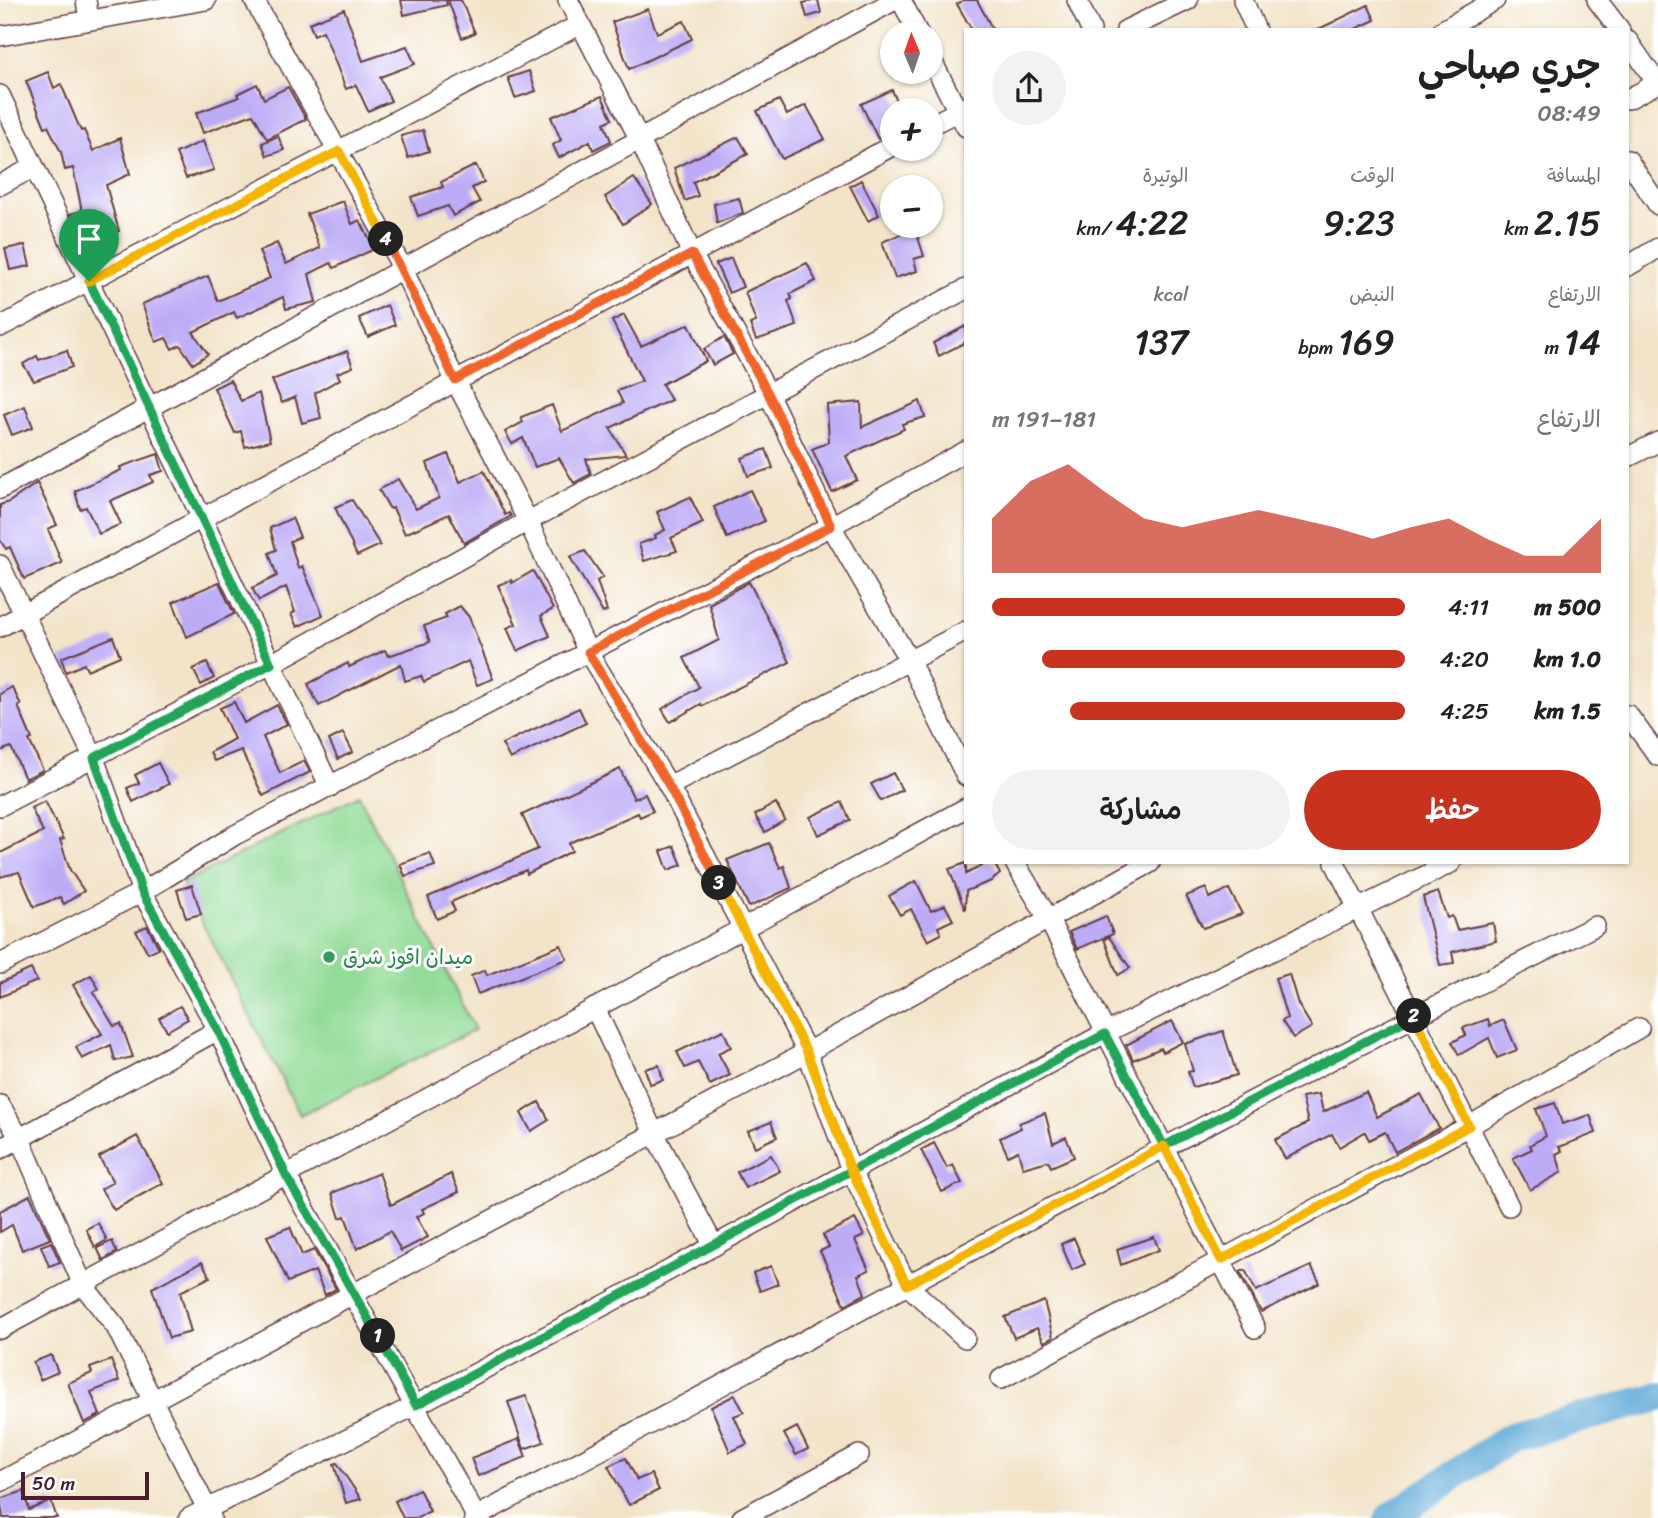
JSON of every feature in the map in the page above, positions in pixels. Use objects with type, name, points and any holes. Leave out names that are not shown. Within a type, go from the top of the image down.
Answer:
[{"type":"street","points":[[86,0],[89,20]]},
{"type":"street","points":[[0,36],[206,0]]},
{"type":"street","points":[[254,0],[402,267],[455,380],[528,521],[588,652],[669,786],[807,1052],[851,1170],[907,1285],[965,1338]]},
{"type":"street","points":[[568,0],[639,138],[692,254],[768,393],[831,526],[910,662],[964,772]]},
{"type":"street","points":[[0,489],[895,0]]},
{"type":"street","points":[[901,0],[912,21]]},
{"type":"street","points":[[1077,0],[1090,28]]},
{"type":"street","points":[[1130,28],[1188,0]]},
{"type":"street","points":[[1243,0],[1255,28]]},
{"type":"street","points":[[1446,28],[1495,0]]},
{"type":"street","points":[[1597,0],[1618,28]]},
{"type":"street","points":[[0,327],[579,25]]},
{"type":"street","points":[[1629,42],[1657,83],[1629,98]]},
{"type":"street","points":[[943,80],[963,115],[943,121]]},
{"type":"street","points":[[0,95],[330,788]]},
{"type":"street","points":[[0,627],[880,152]]},
{"type":"street","points":[[1629,162],[1658,205]]},
{"type":"street","points":[[0,185],[34,167]]},
{"type":"street","points":[[1629,265],[1658,248]]},
{"type":"street","points":[[0,806],[271,664],[528,521],[964,290]]},
{"type":"street","points":[[1629,456],[1658,442]]},
{"type":"street","points":[[0,964],[142,892],[235,835],[831,526],[964,452]]},
{"type":"street","points":[[0,565],[94,758],[142,892],[218,1030],[286,1175],[354,1293],[476,1517],[1164,1146],[1413,1015],[1595,926]]},
{"type":"street","points":[[669,786],[964,632]]},
{"type":"street","points":[[1629,716],[1658,756]]},
{"type":"street","points":[[0,1329],[964,809]]},
{"type":"street","points":[[1016,864],[1048,918],[1255,1328]]},
{"type":"street","points":[[0,1482],[807,1052],[1148,864]]},
{"type":"street","points":[[1335,864],[1509,1206]]},
{"type":"street","points":[[188,1518],[209,1513],[416,1405],[1105,1034],[1449,864]]},
{"type":"street","points":[[595,1008],[654,1133],[714,1246]]},
{"type":"street","points":[[1001,1378],[1469,1126],[1639,1028]]},
{"type":"street","points":[[0,1149],[218,1030]]},
{"type":"street","points":[[0,1105],[20,1139],[83,1285],[116,1327],[209,1513]]},
{"type":"street","points":[[741,1518],[859,1455]]},
{"type":"green space","name":"ميدان اقوز شرق","points":[[359,795],[475,1030],[300,1115],[182,883]]},
{"type":"building","points":[[401,0],[446,0],[447,5],[404,15]]},
{"type":"building","points":[[448,0],[461,0],[475,33],[462,38]]},
{"type":"building","points":[[818,0],[821,13],[807,17],[803,3]]},
{"type":"building","points":[[964,0],[977,0],[992,28],[971,28],[957,4]]},
{"type":"building","points":[[1368,5],[1375,20],[1357,28],[1321,28]]},
{"type":"building","points":[[344,9],[363,61],[407,46],[415,64],[380,77],[391,101],[368,111],[356,85],[346,89],[323,31],[314,35],[309,23]]},
{"type":"building","points":[[648,9],[657,33],[684,21],[692,39],[629,69],[612,22]]},
{"type":"building","points":[[529,71],[536,91],[515,98],[508,78]]},
{"type":"building","points":[[48,72],[54,88],[61,84],[81,131],[84,130],[93,151],[120,138],[130,174],[106,185],[119,231],[97,238],[96,234],[82,239],[70,214],[82,211],[73,168],[65,170],[61,152],[48,126],[45,127],[26,81]]},
{"type":"building","points":[[257,84],[264,99],[288,87],[306,119],[267,139],[253,114],[203,133],[196,113],[239,97],[237,94]]},
{"type":"building","points":[[892,90],[896,98],[880,98],[880,138],[878,139],[861,104]]},
{"type":"building","points":[[602,96],[612,119],[604,123],[611,141],[593,150],[590,141],[559,158],[553,145],[561,140],[551,117]]},
{"type":"building","points":[[779,100],[787,115],[806,105],[825,139],[782,159],[757,111]]},
{"type":"building","points":[[423,130],[429,151],[408,158],[401,136]]},
{"type":"building","points":[[278,136],[284,150],[267,156],[262,143]]},
{"type":"building","points":[[738,137],[748,154],[693,182],[698,196],[685,201],[674,168]]},
{"type":"building","points":[[203,141],[214,170],[186,178],[176,153]]},
{"type":"building","points":[[476,165],[484,182],[472,188],[480,202],[453,216],[448,206],[418,216],[411,197],[443,187],[441,182]]},
{"type":"building","points":[[634,178],[652,204],[623,224],[605,197]]},
{"type":"building","points":[[861,180],[879,215],[868,221],[850,186]]},
{"type":"building","points":[[739,198],[743,213],[717,223],[714,204]]},
{"type":"building","points":[[343,201],[352,224],[360,220],[374,249],[334,268],[331,263],[309,274],[316,302],[286,309],[283,297],[237,318],[234,312],[193,332],[208,354],[193,364],[180,345],[172,349],[166,338],[156,342],[142,304],[208,276],[218,301],[270,278],[259,251],[277,243],[286,264],[320,248],[307,214]]},
{"type":"building","points":[[891,238],[918,238],[924,256],[914,259],[917,271],[895,278],[882,242]]},
{"type":"building","points":[[25,245],[30,266],[10,270],[5,249]]},
{"type":"building","points":[[731,258],[743,287],[729,293],[716,264]]},
{"type":"building","points":[[807,263],[816,281],[790,294],[792,299],[788,301],[797,326],[756,340],[750,324],[756,322],[745,292]]},
{"type":"building","points":[[387,305],[395,325],[368,337],[359,318]]},
{"type":"building","points":[[624,315],[641,346],[689,324],[706,361],[662,384],[671,400],[610,428],[626,455],[586,459],[591,474],[574,483],[559,458],[535,467],[523,438],[512,444],[505,432],[523,422],[521,417],[552,405],[562,431],[623,403],[617,391],[642,381],[612,321]]},
{"type":"building","points":[[964,327],[964,343],[939,356],[933,343]]},
{"type":"building","points":[[724,337],[733,354],[713,365],[704,349]]},
{"type":"building","points":[[67,350],[72,367],[34,381],[23,364],[37,356],[39,360]]},
{"type":"building","points":[[347,351],[353,367],[337,373],[340,379],[315,393],[321,418],[302,423],[295,397],[282,403],[272,380]]},
{"type":"building","points":[[230,380],[241,401],[259,393],[270,441],[245,447],[241,431],[235,433],[214,388]]},
{"type":"building","points":[[920,401],[925,417],[902,424],[904,429],[846,456],[857,480],[832,492],[812,449],[829,442],[827,405],[861,402],[862,427]]},
{"type":"building","points":[[25,406],[33,427],[12,435],[4,415]]},
{"type":"building","points":[[766,449],[773,468],[748,476],[742,458]]},
{"type":"building","points":[[158,454],[163,471],[150,475],[153,482],[110,501],[121,524],[99,534],[86,507],[80,509],[75,491],[121,470],[120,467]]},
{"type":"building","points":[[448,454],[460,482],[484,471],[505,515],[509,513],[511,516],[464,543],[449,514],[405,534],[393,508],[390,509],[379,490],[398,479],[416,509],[439,498],[427,463]]},
{"type":"building","points":[[37,483],[57,525],[48,529],[62,563],[24,579],[10,547],[6,549],[0,540],[0,505]]},
{"type":"building","points":[[750,490],[765,521],[727,538],[714,507]]},
{"type":"building","points":[[690,497],[703,523],[671,538],[677,551],[644,561],[639,544],[656,538],[655,535],[665,530],[657,512]]},
{"type":"building","points":[[352,500],[380,545],[357,556],[335,507]]},
{"type":"building","points":[[292,518],[300,537],[290,541],[298,568],[302,566],[323,615],[297,627],[291,614],[295,612],[286,587],[259,601],[252,588],[277,576],[269,553],[276,550],[270,528]]},
{"type":"building","points":[[585,551],[603,577],[597,581],[607,611],[603,613],[570,557]]},
{"type":"building","points":[[533,571],[553,609],[541,616],[550,636],[517,651],[507,628],[516,624],[498,585],[511,580],[512,583]]},
{"type":"building","points":[[219,582],[234,614],[187,637],[173,602]]},
{"type":"building","points":[[749,582],[790,662],[702,706],[701,704],[670,722],[662,709],[699,687],[684,658],[719,640],[709,604]]},
{"type":"building","points":[[460,606],[469,617],[493,679],[477,685],[468,661],[424,682],[421,676],[405,681],[401,664],[319,706],[308,684],[348,663],[349,667],[385,650],[388,656],[430,642],[424,626],[447,618],[445,614]]},
{"type":"building","points":[[113,637],[120,656],[87,670],[84,664],[66,672],[61,658]]},
{"type":"building","points":[[207,663],[214,678],[201,685],[193,669]]},
{"type":"building","points":[[12,687],[32,739],[29,740],[43,770],[25,779],[11,747],[0,751],[0,694]]},
{"type":"building","points":[[234,702],[244,723],[277,705],[287,724],[263,737],[280,773],[304,761],[310,772],[263,796],[241,750],[214,761],[210,752],[234,739],[220,708]]},
{"type":"building","points":[[579,708],[586,723],[510,759],[502,744]]},
{"type":"building","points":[[343,733],[353,752],[338,759],[329,740]]},
{"type":"building","points":[[158,763],[169,784],[133,802],[127,788],[139,783],[135,775]]},
{"type":"building","points":[[620,769],[634,799],[645,794],[653,811],[640,817],[638,813],[569,843],[572,851],[527,874],[526,870],[451,902],[455,911],[437,919],[428,897],[538,849],[522,815]]},
{"type":"building","points":[[893,773],[902,790],[881,801],[871,784]]},
{"type":"building","points":[[45,801],[64,839],[60,840],[70,870],[84,891],[64,904],[60,897],[34,907],[19,872],[0,877],[0,853],[43,832],[31,808]]},
{"type":"building","points":[[842,802],[850,820],[818,835],[810,817]]},
{"type":"building","points":[[776,803],[785,820],[765,832],[755,815]]},
{"type":"building","points":[[769,843],[780,868],[784,866],[791,888],[749,907],[727,860]]},
{"type":"building","points":[[674,846],[682,865],[668,870],[661,851]]},
{"type":"building","points":[[430,853],[435,866],[405,876],[400,864]]},
{"type":"building","points":[[966,864],[966,874],[985,864],[995,864],[1000,874],[991,881],[966,891],[965,910],[949,869]]},
{"type":"building","points":[[916,881],[931,911],[945,905],[953,920],[938,927],[941,934],[928,941],[911,909],[900,915],[889,896]]},
{"type":"building","points":[[192,885],[201,914],[186,918],[177,890]]},
{"type":"building","points":[[1206,888],[1209,898],[1229,889],[1242,914],[1203,928],[1186,896]]},
{"type":"building","points":[[1438,892],[1447,918],[1452,916],[1457,930],[1493,923],[1496,941],[1452,952],[1454,963],[1440,965],[1423,897]]},
{"type":"building","points":[[1106,916],[1113,934],[1077,949],[1069,932]]},
{"type":"building","points":[[147,926],[159,948],[148,953],[136,931]]},
{"type":"building","points":[[1109,937],[1130,968],[1118,975],[1104,939]]},
{"type":"building","points":[[561,945],[567,959],[478,994],[471,976],[485,970],[487,975]]},
{"type":"building","points":[[31,969],[37,981],[0,997],[0,983]]},
{"type":"building","points":[[1289,974],[1298,1004],[1312,1027],[1293,1038],[1282,1021],[1287,1018],[1275,978]]},
{"type":"building","points":[[91,975],[99,989],[93,992],[114,1026],[121,1024],[133,1057],[115,1061],[111,1045],[82,1059],[76,1047],[102,1034],[73,985]]},
{"type":"building","points":[[180,1006],[188,1019],[167,1031],[159,1018]]},
{"type":"building","points":[[1488,1019],[1490,1026],[1504,1020],[1517,1050],[1497,1058],[1489,1038],[1459,1055],[1452,1042],[1466,1035],[1463,1028]]},
{"type":"building","points":[[1172,1021],[1183,1042],[1163,1052],[1161,1048],[1133,1060],[1126,1045]]},
{"type":"building","points":[[723,1030],[731,1047],[718,1053],[730,1075],[710,1085],[698,1062],[685,1068],[677,1052]]},
{"type":"building","points":[[1223,1031],[1237,1075],[1193,1087],[1188,1072],[1193,1071],[1185,1044]]},
{"type":"building","points":[[659,1065],[663,1080],[650,1084],[645,1069]]},
{"type":"building","points":[[1366,1092],[1377,1117],[1421,1094],[1439,1128],[1395,1152],[1385,1132],[1369,1140],[1365,1132],[1339,1147],[1332,1134],[1285,1159],[1275,1140],[1308,1123],[1302,1097],[1319,1094],[1323,1112]]},
{"type":"building","points":[[539,1102],[549,1120],[531,1131],[521,1113]]},
{"type":"building","points":[[1555,1103],[1562,1124],[1590,1115],[1596,1133],[1559,1147],[1562,1151],[1556,1154],[1562,1172],[1530,1190],[1513,1158],[1532,1149],[1530,1145],[1546,1136],[1536,1109]]},
{"type":"building","points":[[1045,1113],[1053,1143],[1066,1137],[1074,1157],[1051,1167],[1048,1161],[1023,1168],[1018,1151],[1008,1156],[1000,1138],[1021,1128],[1019,1123]]},
{"type":"building","points":[[771,1122],[777,1137],[755,1147],[748,1131]]},
{"type":"building","points":[[137,1136],[163,1183],[114,1210],[101,1189],[113,1182],[99,1157]]},
{"type":"building","points":[[934,1143],[947,1168],[953,1165],[962,1183],[942,1192],[921,1150]]},
{"type":"building","points":[[771,1155],[780,1171],[745,1188],[737,1172]]},
{"type":"building","points":[[379,1173],[391,1205],[451,1174],[459,1192],[422,1209],[424,1213],[416,1217],[428,1237],[401,1251],[390,1231],[357,1249],[345,1216],[340,1218],[332,1193]]},
{"type":"building","points":[[30,1195],[50,1239],[22,1250],[12,1225],[0,1232],[0,1211]]},
{"type":"building","points":[[855,1219],[864,1236],[855,1240],[869,1270],[858,1275],[865,1294],[845,1305],[820,1251],[829,1247],[823,1235]]},
{"type":"building","points":[[98,1223],[107,1240],[95,1247],[86,1229]]},
{"type":"building","points":[[290,1227],[302,1255],[314,1250],[336,1289],[325,1295],[315,1271],[288,1282],[267,1236]]},
{"type":"building","points":[[1154,1237],[1159,1250],[1121,1265],[1117,1249]]},
{"type":"building","points":[[1074,1238],[1085,1264],[1072,1270],[1061,1244]]},
{"type":"building","points":[[112,1241],[117,1252],[103,1260],[97,1248]]},
{"type":"building","points":[[51,1242],[60,1262],[49,1266],[41,1246]]},
{"type":"building","points":[[202,1262],[210,1277],[180,1292],[191,1332],[169,1338],[152,1288]]},
{"type":"building","points":[[771,1266],[778,1284],[760,1291],[753,1273]]},
{"type":"building","points":[[1311,1266],[1320,1283],[1261,1312],[1240,1272],[1245,1270],[1256,1291]]},
{"type":"building","points":[[1044,1301],[1053,1337],[1044,1342],[1037,1328],[1014,1338],[1005,1317]]},
{"type":"building","points":[[51,1355],[58,1372],[40,1380],[33,1362]]},
{"type":"building","points":[[111,1360],[119,1381],[91,1392],[100,1415],[84,1423],[68,1383],[92,1373],[90,1368]]},
{"type":"building","points":[[735,1395],[744,1412],[734,1416],[747,1444],[730,1452],[711,1407]]},
{"type":"building","points":[[526,1396],[544,1442],[524,1449],[508,1402]]},
{"type":"building","points":[[797,1427],[808,1449],[796,1455],[784,1434]]},
{"type":"building","points":[[519,1439],[526,1457],[478,1476],[471,1458]]},
{"type":"building","points":[[626,1458],[637,1480],[651,1474],[659,1490],[629,1505],[608,1466]]},
{"type":"building","points":[[337,1463],[361,1499],[346,1503],[334,1464]]},
{"type":"building","points":[[419,1489],[430,1511],[417,1518],[403,1518],[395,1501]]},
{"type":"building","points":[[24,1491],[29,1510],[51,1501],[57,1518],[3,1518],[0,1499]]},
{"type":"waterway","points":[[1390,1518],[1511,1437],[1658,1397]]},
{"type":"place","name":"ميدان اقوز شرق","points":[[329,957]]},
{"type":"route","points":[[89,281],[271,664],[94,758],[142,892],[218,1030],[286,1175],[416,1405],[618,1298],[851,1170],[1105,1034],[1164,1146],[1413,1015],[1469,1126],[1221,1260],[1164,1146],[907,1285],[851,1170],[807,1052],[669,786],[588,652],[831,526],[768,393],[692,254],[455,380],[402,267],[339,151],[89,281]]}]
